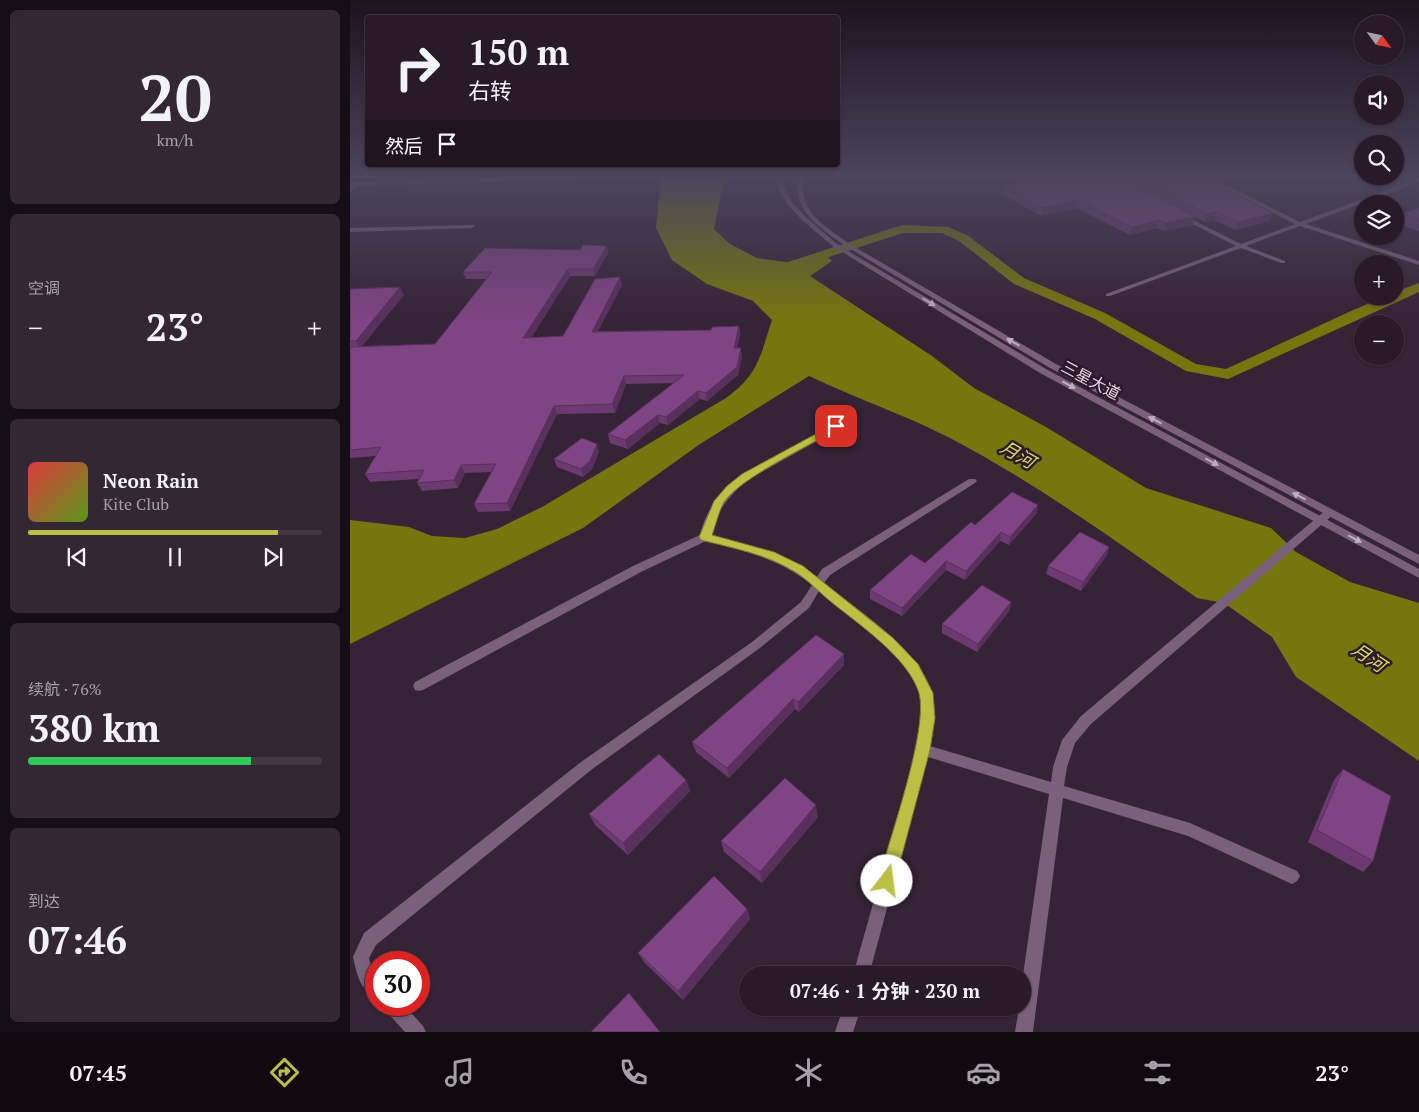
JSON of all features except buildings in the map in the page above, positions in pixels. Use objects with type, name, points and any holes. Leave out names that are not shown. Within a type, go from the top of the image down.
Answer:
[{"type":"street","name":"三星大道","points":[[810,224],[840,246],[1043,371],[1419,574]]},
{"type":"street","name":"三星大道","points":[[821,224],[840,246],[854,249],[1053,366],[1419,560]]},
{"type":"street","points":[[1197,224],[1241,246],[1283,262]]},
{"type":"street","points":[[1108,295],[1300,224]]},
{"type":"street","points":[[1300,224],[1419,263]]},
{"type":"street","points":[[350,230],[472,226]]},
{"type":"street","points":[[705,537],[719,501],[731,488],[746,477],[852,418]]},
{"type":"street","points":[[365,973],[361,957],[370,939],[586,766],[756,645],[805,606],[826,572],[972,481]]},
{"type":"street","points":[[1024,1032],[1056,790],[1060,767],[1069,740],[1086,720],[1330,512]]},
{"type":"street","points":[[419,686],[637,568],[705,537],[770,555],[799,569],[888,641],[914,668],[926,693],[928,718],[923,750],[863,966]]},
{"type":"street","points":[[923,750],[1190,830],[1292,876]]},
{"type":"street","points":[[402,1016],[417,1032]]},
{"type":"street","points":[[844,1032],[849,1016]]},
{"type":"water","name":"月河","points":[[656,224],[715,224],[714,229],[730,244],[757,258],[800,264],[828,257],[832,261],[810,276],[932,356],[974,388],[1046,427],[1146,488],[1271,528],[1296,552],[1350,582],[1419,603],[1419,761],[1296,677],[1272,637],[1224,603],[1197,598],[1075,513],[981,455],[931,429],[809,376],[700,444],[583,528],[350,644],[350,520],[409,527],[432,536],[465,538],[497,529],[542,507],[726,398],[752,372],[761,354],[772,320],[753,301],[707,284],[672,260],[656,228]]},
{"type":"waterway","points":[[768,269],[790,265],[902,229],[944,229],[963,238],[1019,281],[1100,316],[1192,368],[1228,374],[1356,314],[1419,287]]},
{"type":"route","points":[[836,426],[746,477],[731,488],[719,501],[705,537],[770,555],[799,569],[888,641],[914,668],[926,693],[928,718],[923,750],[887,881]]}]
